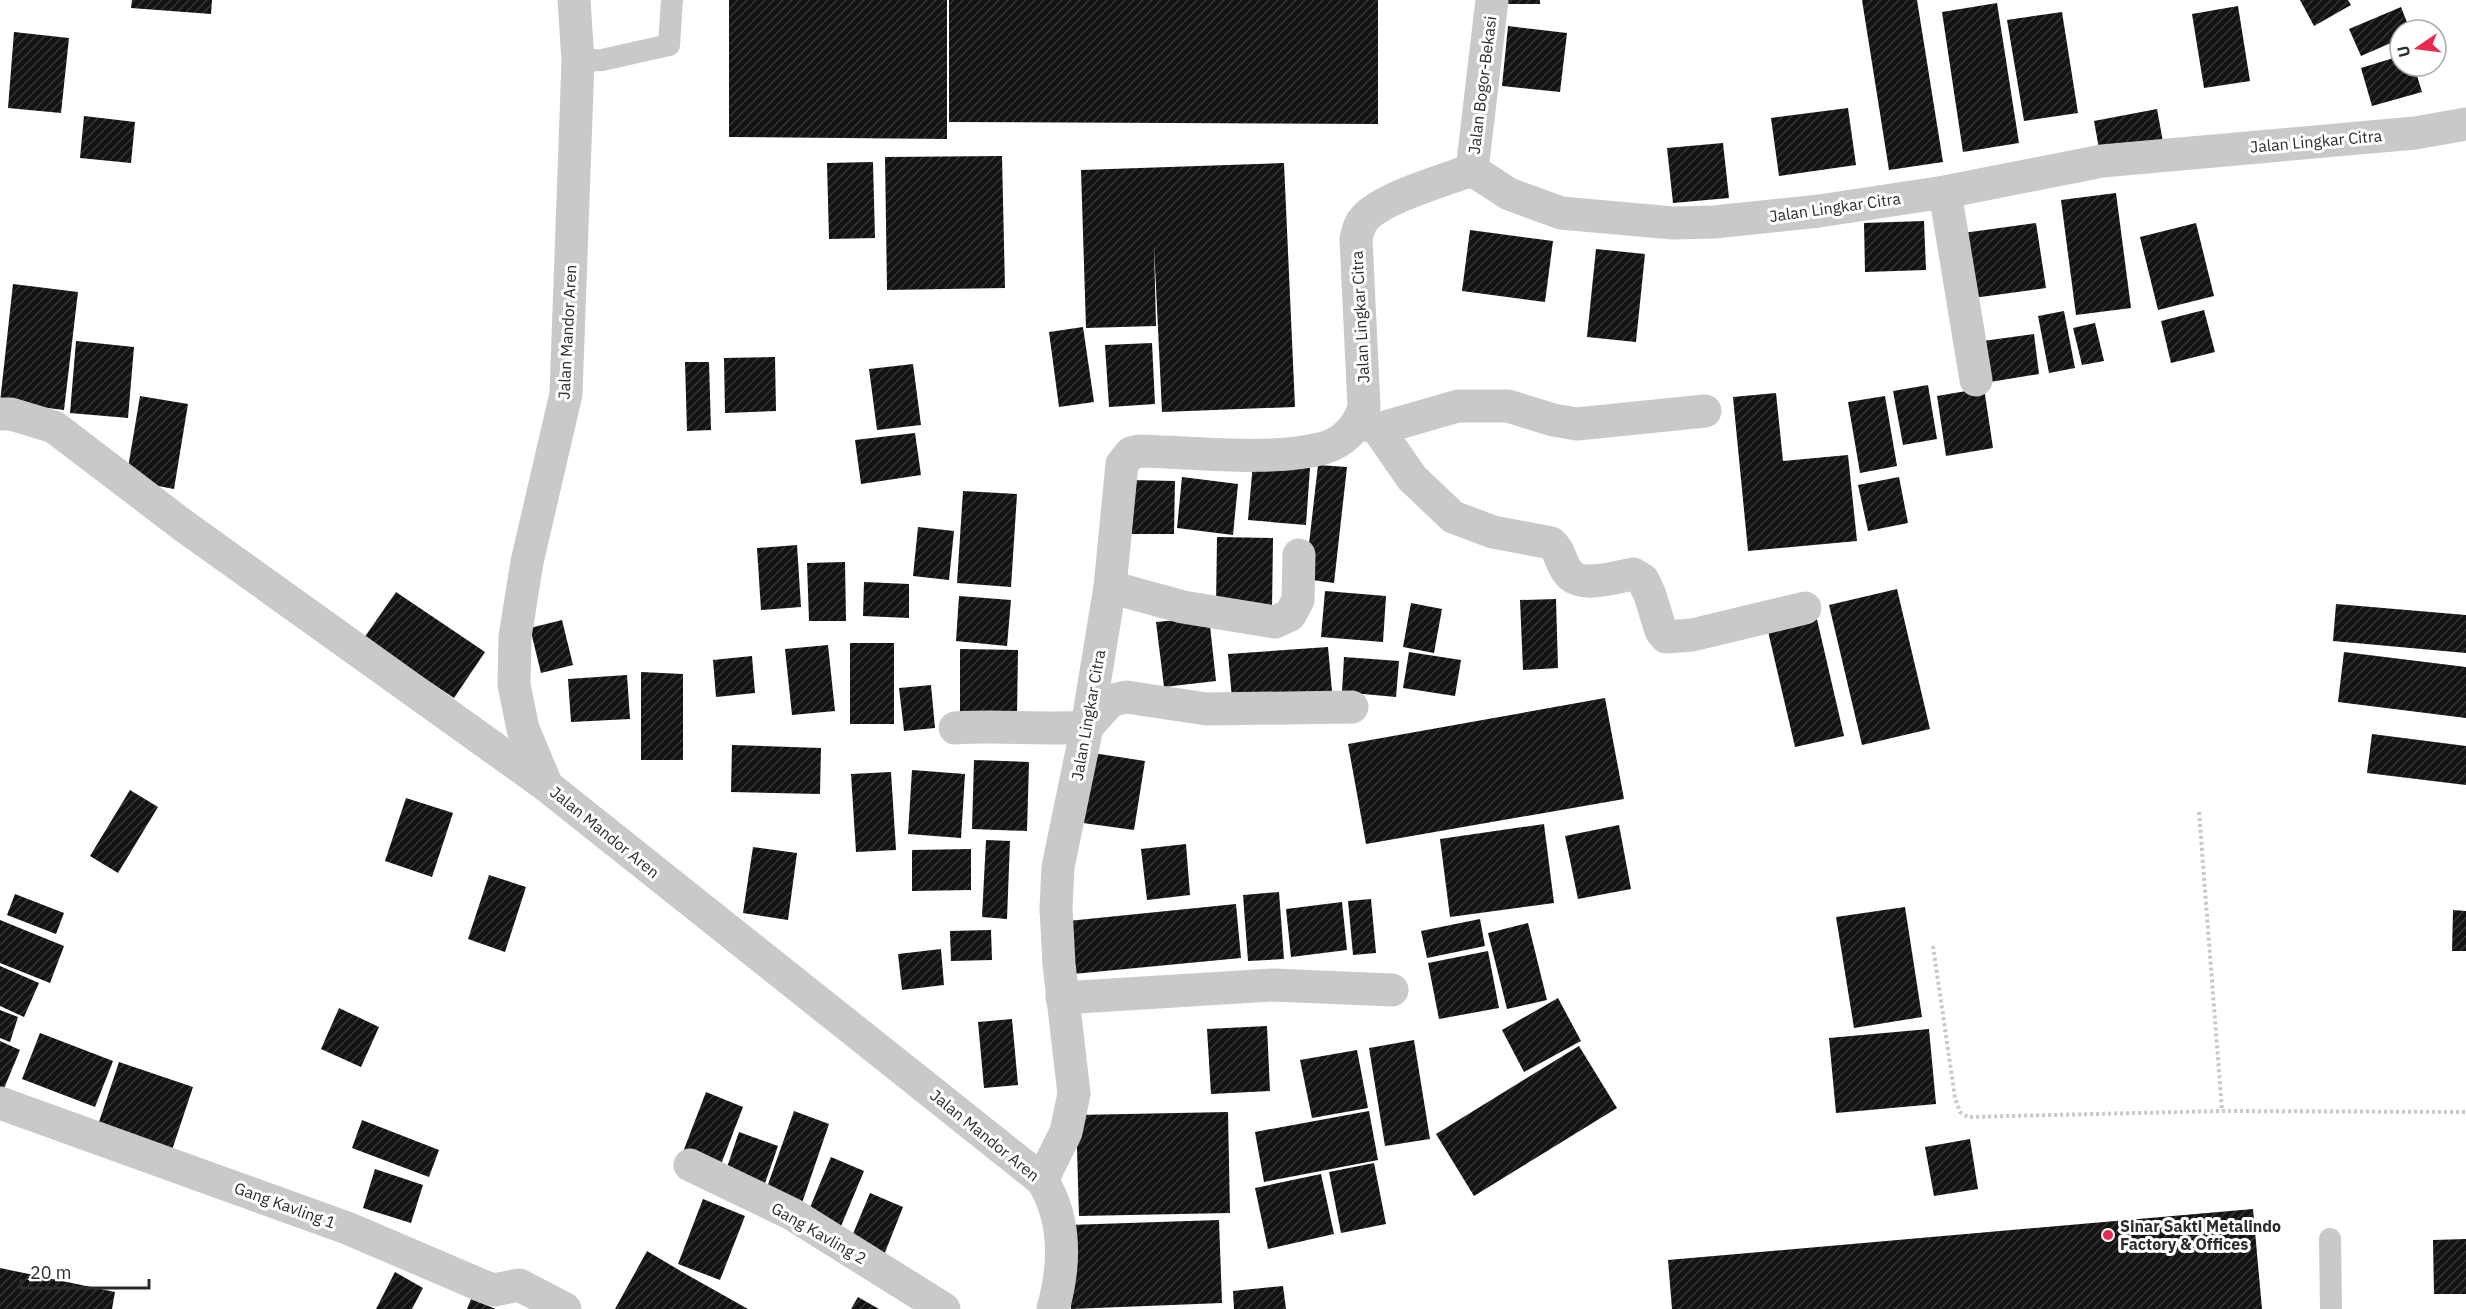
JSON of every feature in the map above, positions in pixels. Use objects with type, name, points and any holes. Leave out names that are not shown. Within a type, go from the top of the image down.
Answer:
[{"type":"street","name":"Jalan Mandor Aren","points":[[574,0],[578,61],[566,394],[527,562],[515,637],[514,685],[523,729],[547,786],[1042,1180],[1048,1190],[1061,1229],[1061,1275],[1053,1309]]},
{"type":"street","name":"Jalan Bogor-Bekasi","points":[[1472,170],[1492,0]]},
{"type":"street","name":"Jalan Lingkar Citra","points":[[1042,1180],[1066,1132],[1074,1094],[1057,934],[1058,867],[1087,727],[1110,587],[1122,464],[1131,453],[1139,451],[1298,452],[1326,447],[1369,426],[1364,407],[1356,239],[1358,228],[1366,217],[1386,203],[1472,170],[1509,194],[1561,213],[1673,223],[1819,212],[1945,192],[2102,160],[2415,133],[2466,124]]},
{"type":"street","points":[[1945,192],[1976,380]]},
{"type":"street","points":[[1705,411],[1577,424],[1553,420],[1508,406],[1458,406],[1369,426],[1412,478],[1453,517],[1493,532],[1551,543],[1556,547],[1567,572],[1575,579],[1584,581],[1633,574],[1643,580],[1661,631],[1666,637],[1692,635],[1805,608]]},
{"type":"street","points":[[0,414],[11,414],[54,427],[184,526],[547,786]]},
{"type":"street","points":[[1110,587],[1183,607],[1275,621],[1290,615],[1298,600],[1299,555]]},
{"type":"street","points":[[955,728],[998,725],[1057,729],[1087,727],[1110,701],[1126,697],[1208,708],[1352,707]]},
{"type":"street","points":[[1062,998],[1273,985],[1392,990]]},
{"type":"street","name":"Gang Kavling 1","points":[[0,1103],[376,1239],[485,1287],[494,1290],[519,1285],[565,1309]]},
{"type":"street","name":"Gang Kavling 2","points":[[690,1166],[792,1214],[944,1309]]},
{"type":"lane","points":[[578,61],[602,60],[669,45],[672,0]]},
{"type":"lane","points":[[2330,1239],[2331,1309]]},
{"type":"path","points":[[2199,812],[2222,1111]]},
{"type":"path","points":[[1933,946],[1955,1098],[1960,1112],[1968,1117],[2222,1111],[2466,1112]]},
{"type":"building","points":[[132,0],[212,0],[211,14],[131,8]]},
{"type":"building","points":[[729,0],[947,0],[947,139],[729,137]]},
{"type":"building","points":[[949,0],[1378,0],[1378,124],[949,122]]},
{"type":"building","points":[[1504,0],[1540,0],[1540,4],[1504,4]]},
{"type":"building","points":[[1862,0],[1917,0],[1943,162],[1889,170]]},
{"type":"building","points":[[2300,0],[2348,0],[2351,5],[2314,26]]},
{"type":"building","points":[[1997,3],[2019,143],[1963,152],[1942,12]]},
{"type":"building","points":[[2238,6],[2250,81],[2204,88],[2192,14]]},
{"type":"building","points":[[2401,7],[2405,18],[2388,18],[2388,44],[2361,56],[2349,29]]},
{"type":"building","points":[[2062,12],[2078,113],[2024,121],[2007,20]]},
{"type":"building","points":[[1508,26],[1567,33],[1560,92],[1502,86]]},
{"type":"building","points":[[14,32],[69,38],[61,113],[8,108]]},
{"type":"building","points":[[2388,60],[2388,78],[2418,78],[2422,92],[2372,106],[2361,68]]},
{"type":"building","points":[[1848,108],[1856,165],[1779,176],[1771,118]]},
{"type":"building","points":[[2157,109],[2163,142],[2100,154],[2094,121]]},
{"type":"building","points":[[84,116],[135,122],[131,163],[80,158]]},
{"type":"building","points":[[1723,143],[1729,198],[1673,203],[1667,148]]},
{"type":"building","points":[[1002,156],[1005,288],[887,290],[885,157]]},
{"type":"building","points":[[873,162],[875,238],[829,239],[827,163]]},
{"type":"building","points":[[1284,163],[1295,407],[1162,412],[1154,245],[1156,326],[1086,328],[1081,170]]},
{"type":"building","points":[[2116,193],[2131,308],[2076,315],[2061,200]]},
{"type":"building","points":[[1924,221],[1926,270],[1865,272],[1864,223]]},
{"type":"building","points":[[2036,223],[2046,288],[1973,298],[1963,233]]},
{"type":"building","points":[[2196,223],[2214,296],[2158,310],[2140,237]]},
{"type":"building","points":[[1470,230],[1553,241],[1545,302],[1462,291]]},
{"type":"building","points":[[1596,249],[1645,254],[1636,342],[1587,337]]},
{"type":"building","points":[[13,284],[78,292],[64,410],[0,402]]},
{"type":"building","points":[[2204,310],[2215,352],[2171,363],[2161,321]]},
{"type":"building","points":[[2064,311],[2075,368],[2049,373],[2038,316]]},
{"type":"building","points":[[2095,323],[2104,361],[2082,365],[2073,328]]},
{"type":"building","points":[[1083,327],[1094,402],[1059,407],[1049,332]]},
{"type":"building","points":[[2034,334],[2039,374],[1990,382],[1983,341]]},
{"type":"building","points":[[76,341],[134,347],[128,418],[70,413]]},
{"type":"building","points":[[1152,343],[1155,404],[1109,407],[1105,345]]},
{"type":"building","points":[[775,357],[776,411],[725,413],[724,358]]},
{"type":"building","points":[[685,362],[709,362],[711,430],[687,431]]},
{"type":"building","points":[[913,364],[921,425],[877,430],[869,369]]},
{"type":"building","points":[[1928,385],[1937,439],[1903,445],[1893,391]]},
{"type":"building","points":[[1984,388],[1993,448],[1946,456],[1937,396]]},
{"type":"building","points":[[1776,393],[1783,461],[1848,455],[1857,541],[1748,551],[1733,397]]},
{"type":"building","points":[[140,396],[188,404],[174,489],[126,480]]},
{"type":"building","points":[[1885,396],[1897,466],[1860,473],[1848,402]]},
{"type":"building","points":[[915,433],[921,475],[861,484],[855,440]]},
{"type":"building","points":[[1253,463],[1310,468],[1306,525],[1248,520]]},
{"type":"building","points":[[1318,465],[1347,467],[1334,583],[1305,579]]},
{"type":"building","points":[[1182,477],[1238,484],[1233,535],[1177,528]]},
{"type":"building","points":[[1899,477],[1908,523],[1868,531],[1858,485]]},
{"type":"building","points":[[1130,480],[1175,481],[1174,534],[1129,534]]},
{"type":"building","points":[[963,491],[1017,494],[1011,587],[957,583]]},
{"type":"building","points":[[918,527],[954,531],[949,580],[913,576]]},
{"type":"building","points":[[1217,537],[1273,538],[1272,609],[1216,607]]},
{"type":"building","points":[[797,545],[801,607],[761,610],[757,548]]},
{"type":"building","points":[[845,562],[846,621],[809,621],[807,563]]},
{"type":"building","points":[[864,582],[909,584],[909,618],[863,616]]},
{"type":"building","points":[[1897,589],[1930,729],[1862,745],[1829,605]]},
{"type":"building","points":[[1325,591],[1386,596],[1383,642],[1321,637]]},
{"type":"building","points":[[396,592],[485,652],[454,698],[364,638]]},
{"type":"building","points":[[959,596],[1011,600],[1007,646],[956,641]]},
{"type":"building","points":[[1556,599],[1558,668],[1523,670],[1520,600]]},
{"type":"building","points":[[1411,603],[1442,609],[1434,653],[1403,647]]},
{"type":"building","points":[[2336,604],[2466,615],[2466,653],[2333,641]]},
{"type":"building","points":[[1816,615],[1844,736],[1795,747],[1767,627]]},
{"type":"building","points":[[1209,617],[1216,681],[1164,687],[1156,622]]},
{"type":"building","points":[[562,620],[573,665],[541,673],[530,628]]},
{"type":"building","points":[[850,643],[894,643],[894,724],[850,724]]},
{"type":"building","points":[[828,645],[835,711],[792,715],[785,649]]},
{"type":"building","points":[[1328,647],[1332,691],[1232,699],[1228,654]]},
{"type":"building","points":[[960,649],[1018,650],[1017,716],[960,716]]},
{"type":"building","points":[[1409,652],[1461,660],[1455,696],[1403,688]]},
{"type":"building","points":[[2344,652],[2466,667],[2466,718],[2338,702]]},
{"type":"building","points":[[752,656],[755,693],[716,697],[713,660]]},
{"type":"building","points":[[1344,657],[1399,661],[1396,697],[1342,692]]},
{"type":"building","points":[[641,672],[683,674],[683,760],[641,760]]},
{"type":"building","points":[[627,675],[630,719],[571,722],[568,679]]},
{"type":"building","points":[[931,685],[935,728],[904,731],[899,688]]},
{"type":"building","points":[[1605,698],[1624,799],[1366,844],[1348,744]]},
{"type":"building","points":[[2372,734],[2466,746],[2466,785],[2367,773]]},
{"type":"building","points":[[732,745],[821,748],[820,794],[731,792]]},
{"type":"building","points":[[1093,753],[1145,761],[1134,830],[1083,823]]},
{"type":"building","points":[[974,760],[1029,762],[1027,831],[972,829]]},
{"type":"building","points":[[912,770],[965,774],[961,838],[908,834]]},
{"type":"building","points":[[891,772],[896,850],[856,852],[851,774]]},
{"type":"building","points":[[130,790],[158,807],[118,873],[90,856]]},
{"type":"building","points":[[406,798],[453,813],[432,877],[385,861]]},
{"type":"building","points":[[1544,824],[1554,903],[1450,917],[1440,839]]},
{"type":"building","points":[[1619,825],[1631,889],[1578,899],[1565,836]]},
{"type":"building","points":[[986,840],[1010,841],[1007,919],[982,917]]},
{"type":"building","points":[[1186,844],[1190,895],[1147,900],[1141,849]]},
{"type":"building","points":[[753,847],[797,853],[788,920],[743,913]]},
{"type":"building","points":[[971,849],[971,890],[912,891],[912,850]]},
{"type":"building","points":[[489,875],[526,887],[505,952],[468,939]]},
{"type":"building","points":[[1279,892],[1284,959],[1248,961],[1243,895]]},
{"type":"building","points":[[15,894],[64,913],[56,934],[7,915]]},
{"type":"building","points":[[1371,899],[1376,953],[1353,955],[1348,901]]},
{"type":"building","points":[[1342,902],[1347,950],[1291,957],[1286,909]]},
{"type":"building","points":[[1236,904],[1241,958],[1073,974],[1068,921]]},
{"type":"building","points":[[1905,907],[1922,1017],[1854,1028],[1836,917]]},
{"type":"building","points":[[2453,910],[2466,911],[2466,951],[2452,951]]},
{"type":"building","points":[[1480,919],[1485,946],[1427,958],[1421,931]]},
{"type":"building","points":[[0,920],[64,946],[50,983],[0,963]]},
{"type":"building","points":[[1528,923],[1547,1000],[1507,1009],[1488,933]]},
{"type":"building","points":[[991,930],[992,960],[951,961],[950,931]]},
{"type":"building","points":[[941,949],[944,985],[902,990],[898,954]]},
{"type":"building","points":[[1488,951],[1499,1008],[1439,1019],[1428,963]]},
{"type":"building","points":[[0,966],[39,983],[24,1017],[0,1006]]},
{"type":"building","points":[[1558,998],[1581,1041],[1524,1072],[1502,1030]]},
{"type":"building","points":[[339,1008],[379,1027],[361,1067],[321,1049]]},
{"type":"building","points":[[0,1010],[18,1017],[10,1042],[0,1038]]},
{"type":"building","points":[[1012,1019],[1018,1085],[984,1088],[978,1022]]},
{"type":"building","points":[[1267,1026],[1270,1091],[1211,1094],[1207,1029]]},
{"type":"building","points":[[1929,1029],[1936,1104],[1836,1113],[1829,1038]]},
{"type":"building","points":[[40,1033],[113,1061],[95,1107],[22,1079]]},
{"type":"building","points":[[1414,1040],[1430,1139],[1385,1146],[1369,1048]]},
{"type":"building","points":[[0,1041],[20,1050],[0,1098]]},
{"type":"building","points":[[1579,1046],[1617,1108],[1474,1196],[1436,1134]]},
{"type":"building","points":[[1357,1050],[1368,1108],[1312,1118],[1300,1060]]},
{"type":"building","points":[[119,1062],[193,1087],[172,1150],[98,1125]]},
{"type":"building","points":[[706,1092],[743,1107],[720,1167],[683,1152]]},
{"type":"building","points":[[794,1111],[829,1124],[802,1203],[766,1190]]},
{"type":"building","points":[[1369,1111],[1378,1160],[1264,1182],[1255,1132]]},
{"type":"building","points":[[1228,1112],[1230,1213],[1079,1216],[1076,1115]]},
{"type":"building","points":[[362,1120],[439,1150],[429,1177],[352,1148]]},
{"type":"building","points":[[739,1132],[778,1146],[763,1189],[724,1176]]},
{"type":"building","points":[[1970,1139],[1978,1189],[1934,1196],[1925,1147]]},
{"type":"building","points":[[831,1157],[864,1171],[839,1231],[806,1217]]},
{"type":"building","points":[[1374,1163],[1386,1224],[1341,1233],[1329,1172]]},
{"type":"building","points":[[375,1169],[423,1185],[411,1223],[363,1208]]},
{"type":"building","points":[[1321,1174],[1334,1234],[1268,1249],[1255,1188]]},
{"type":"building","points":[[870,1193],[903,1207],[884,1255],[850,1241]]},
{"type":"building","points":[[703,1199],[745,1216],[720,1280],[678,1264]]},
{"type":"building","name":"Sinar Sakti Metalindo Factory & Offices","points":[[2253,1209],[2262,1309],[1672,1309],[1668,1260]]},
{"type":"building","points":[[1219,1220],[1222,1303],[1071,1309],[1068,1225]]},
{"type":"building","points":[[2466,1239],[2466,1294],[2434,1294],[2433,1240]]},
{"type":"building","points":[[647,1251],[684,1273],[748,1309],[615,1309]]},
{"type":"building","points":[[0,1268],[115,1292],[112,1309],[0,1309]]},
{"type":"building","points":[[395,1272],[423,1288],[412,1309],[376,1309]]},
{"type":"building","points":[[1283,1286],[1286,1309],[1234,1309],[1233,1291]]},
{"type":"building","points":[[858,1297],[879,1309],[851,1309]]},
{"type":"building","points":[[471,1299],[496,1309],[467,1309]]},
{"type":"place","name":"Sinar Sakti Metalindo Factory & Offices","points":[[2108,1235]]}]
